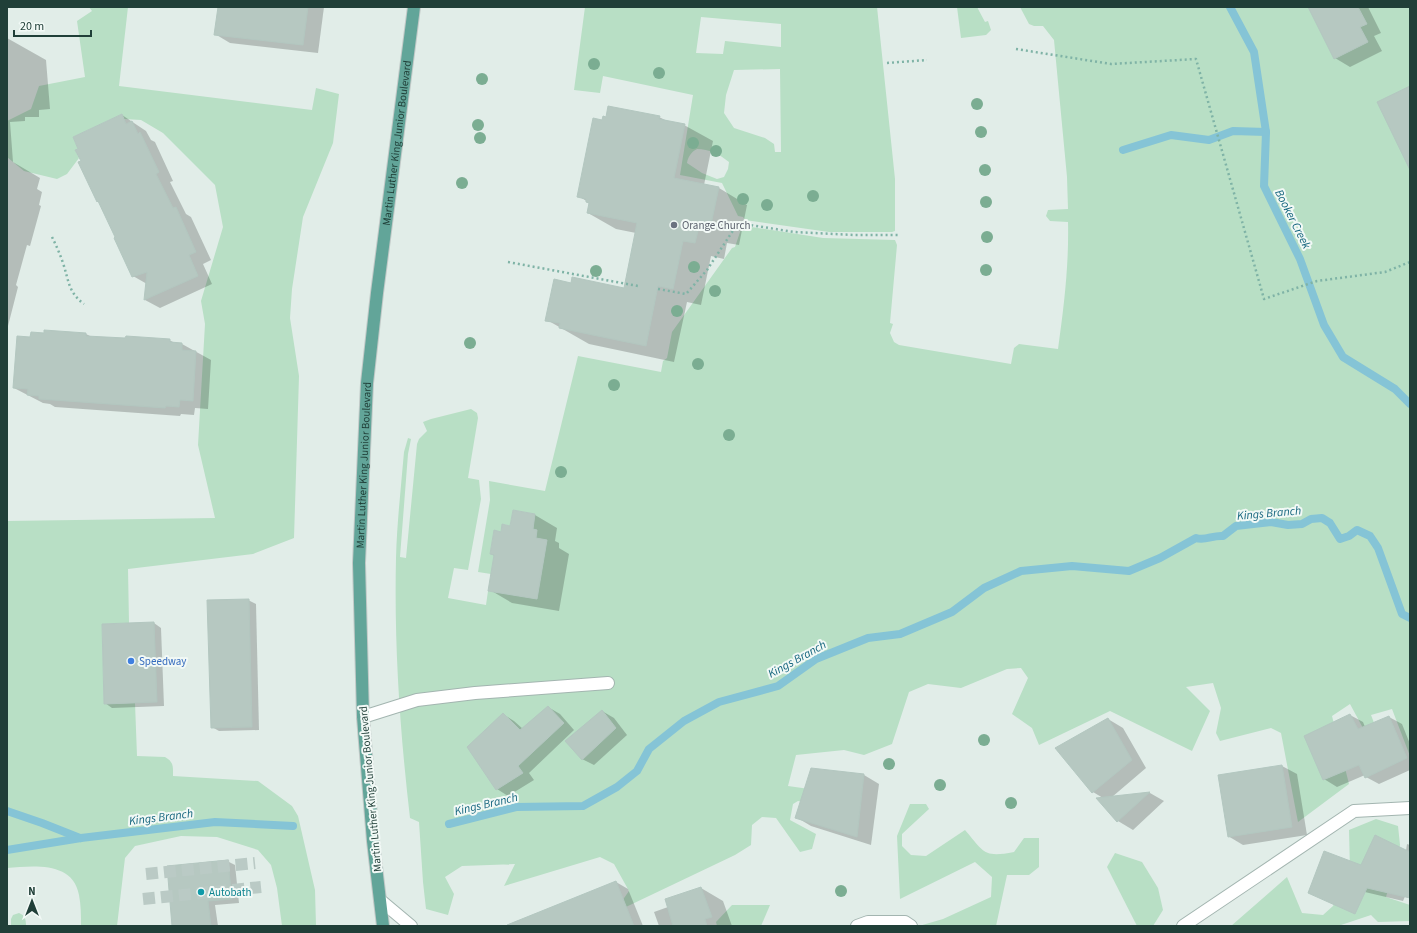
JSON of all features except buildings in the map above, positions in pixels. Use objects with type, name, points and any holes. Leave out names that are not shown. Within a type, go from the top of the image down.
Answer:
[{"type":"main road","name":"Martin Luther King Junior Boulevard","points":[[383,926],[373,841],[363,717],[359,564],[367,383],[414,7]]},
{"type":"street","points":[[363,717],[417,700],[475,693],[608,683]]},
{"type":"street","points":[[1183,926],[1354,811],[1410,808]]},
{"type":"street","points":[[380,900],[411,926]]},
{"type":"street","points":[[857,926],[868,922],[905,922],[910,926]]},
{"type":"path","points":[[1016,49],[1111,64],[1196,59],[1264,299],[1317,281],[1385,272],[1410,262]]},
{"type":"path","points":[[887,63],[927,60]]},
{"type":"path","points":[[658,289],[686,294],[707,270],[738,223],[794,232],[855,235],[900,235]]},
{"type":"path","points":[[52,237],[71,291],[84,304]]},
{"type":"path","points":[[508,262],[638,286]]},
{"type":"green space","points":[[89,7],[128,7],[119,86],[312,110],[316,88],[339,94],[333,143],[303,217],[292,289],[290,318],[299,376],[294,538],[253,554],[128,569],[129,623],[102,624],[104,704],[135,703],[137,756],[165,757],[173,767],[173,776],[258,781],[292,806],[298,816],[315,890],[316,926],[282,926],[277,888],[271,865],[258,850],[217,837],[181,836],[135,846],[125,858],[117,926],[81,926],[80,899],[75,884],[69,876],[60,871],[40,867],[7,868],[7,521],[215,518],[198,445],[205,324],[201,301],[223,227],[215,185],[163,133],[141,120],[124,119],[122,114],[73,137],[78,149],[75,150],[79,158],[67,174],[57,179],[24,171],[7,157],[7,121],[31,109],[39,86],[85,77],[77,21],[92,11]]},
{"type":"green space","points":[[585,7],[877,7],[895,179],[895,231],[829,232],[745,220],[743,217],[738,216],[722,183],[680,175],[693,95],[603,76],[600,93],[574,90]],"holes":[[[701,17],[781,24],[781,47],[725,41],[723,54],[696,53]],[[780,69],[781,152],[775,152],[774,144],[765,138],[734,128],[724,113],[726,95],[734,70]],[[701,149],[710,151],[718,154],[729,162],[728,169],[724,177],[717,179],[702,173],[687,163],[690,155],[695,150]]]},
{"type":"green space","points":[[957,7],[977,7],[985,22],[988,21],[991,30],[986,35],[961,38]]},
{"type":"green space","points":[[1020,7],[1410,7],[1410,756],[1392,709],[1371,715],[1390,764],[1384,767],[1350,704],[1332,716],[1349,784],[1298,822],[1281,733],[1271,728],[1220,741],[1216,733],[1221,708],[1213,683],[1186,687],[1210,711],[1192,751],[1110,711],[1039,745],[1032,728],[1012,714],[1028,678],[1021,668],[1007,669],[961,688],[928,684],[909,692],[892,744],[864,755],[844,750],[796,755],[788,786],[859,796],[857,812],[798,801],[793,804],[790,820],[816,834],[812,849],[800,852],[776,818],[762,817],[752,825],[751,845],[735,855],[586,926],[622,901],[629,891],[614,864],[600,857],[504,886],[515,864],[462,866],[445,877],[454,894],[448,915],[426,909],[419,822],[410,818],[403,753],[397,656],[396,591],[399,505],[404,452],[408,438],[411,439],[408,454],[400,557],[406,558],[417,444],[419,439],[427,431],[423,422],[471,409],[477,413],[478,418],[468,478],[479,480],[481,499],[468,570],[454,568],[448,598],[486,605],[488,591],[537,599],[547,540],[536,538],[537,530],[533,529],[535,514],[513,510],[510,526],[503,524],[501,532],[494,531],[490,554],[495,555],[491,574],[478,572],[490,500],[489,481],[545,491],[578,356],[661,372],[663,361],[667,358],[672,332],[732,248],[735,247],[741,229],[745,226],[823,238],[895,240],[897,245],[890,323],[893,324],[890,333],[894,342],[899,345],[1011,364],[1014,348],[1019,344],[1058,349],[1066,286],[1068,222],[1050,221],[1046,216],[1048,210],[1068,209],[1067,177],[1054,40],[1043,26],[1034,26],[1029,24]]},
{"type":"green space","points":[[910,804],[926,804],[929,809],[902,834],[902,846],[911,855],[926,856],[965,830],[985,852],[996,854],[1014,852],[1024,838],[1039,838],[1039,867],[1029,875],[1007,875],[996,926],[919,926],[943,919],[991,897],[992,877],[975,862],[900,899],[897,836]]},
{"type":"green space","points":[[1376,819],[1398,826],[1400,845],[1386,897],[1410,905],[1410,921],[1378,922],[1371,915],[1338,926],[1231,926],[1287,877],[1302,913],[1323,915],[1333,906],[1350,870],[1349,830]]},
{"type":"green space","points":[[1115,853],[1142,862],[1158,888],[1163,910],[1153,926],[1137,926],[1107,867]]},
{"type":"green space","points":[[732,905],[770,905],[761,926],[717,926],[716,922]]},
{"type":"green space","points":[[19,913],[25,918],[26,926],[11,926],[11,919],[13,915]]},
{"type":"waterway","name":"Booker Creek","points":[[1230,7],[1254,52],[1266,132],[1264,186],[1300,259],[1324,325],[1343,357],[1395,389],[1410,404]]},
{"type":"waterway","points":[[1123,150],[1171,135],[1209,140],[1233,131],[1266,132]]},
{"type":"waterway","name":"Kings Branch","points":[[449,824],[516,807],[583,806],[617,787],[637,771],[649,749],[684,721],[719,702],[778,686],[816,659],[868,638],[900,634],[952,612],[984,588],[1021,571],[1072,566],[1129,571],[1160,558],[1196,538],[1203,539],[1223,536],[1236,526],[1271,522],[1288,525],[1302,524],[1311,519],[1322,518],[1330,523],[1340,539],[1349,536],[1357,530],[1370,536],[1378,548],[1402,614],[1410,618]]},
{"type":"waterway","points":[[7,811],[80,838]]},
{"type":"waterway","name":"Kings Branch","points":[[7,850],[81,838],[215,822],[293,826]]},
{"type":"tunnel","points":[[146,874],[255,863]]},
{"type":"tunnel","points":[[143,899],[261,887]]},
{"type":"place","name":"Orange Church","points":[[674,225]]},
{"type":"place","name":"Speedway","points":[[131,661]]},
{"type":"place","name":"Autobath","points":[[201,892]]}]
